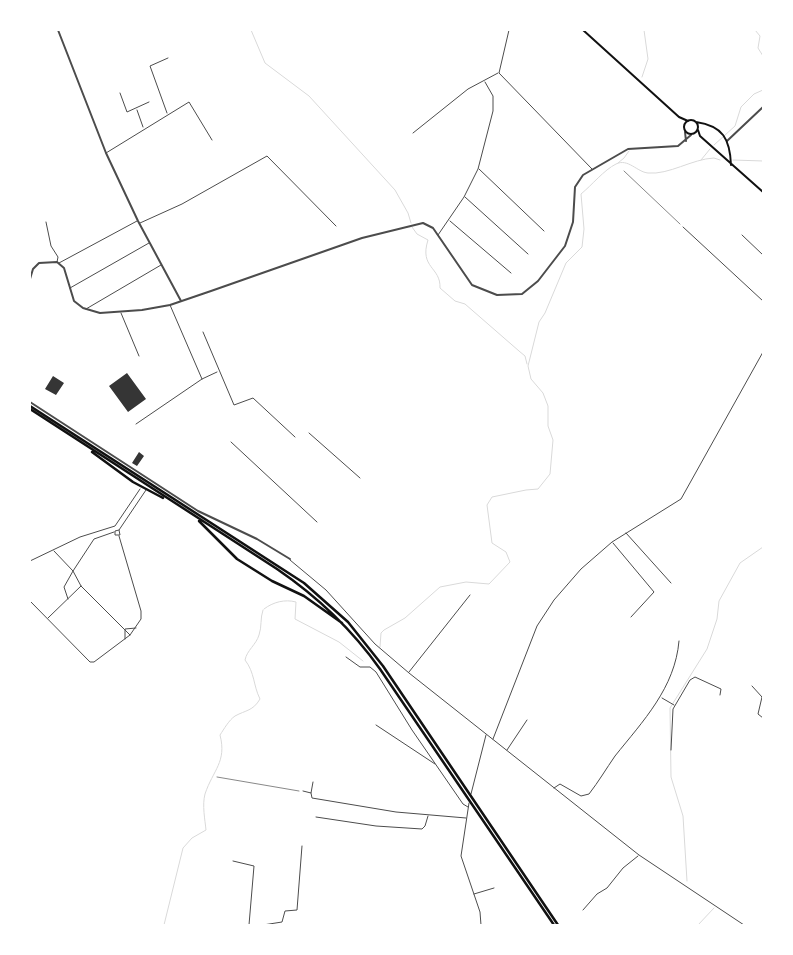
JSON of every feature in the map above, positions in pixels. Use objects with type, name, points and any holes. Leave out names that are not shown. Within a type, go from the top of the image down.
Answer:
[{"type":"highway","points":[[31,408],[190,514],[278,568]]},
{"type":"highway","points":[[31,408],[278,568],[322,599],[348,622],[552,919],[558,925]]},
{"type":"highway","points":[[86,446],[141,488],[172,502]]},
{"type":"highway","points":[[190,514],[239,560],[272,581],[304,596],[348,628]]},
{"type":"highway","points":[[322,599],[370,652]]},
{"type":"highway","points":[[552,919],[554,925]]},
{"type":"main road","points":[[582,30],[679,117],[688,121],[711,124],[720,132],[727,141],[731,165]]},
{"type":"main road","points":[[679,117],[685,132],[700,136]]},
{"type":"main road","points":[[684,126],[688,121]]},
{"type":"main road","points":[[696,122],[700,136],[763,192]]},
{"type":"main road","points":[[692,135],[704,123]]},
{"type":"street","points":[[58,30],[106,153],[149,242],[181,301]]},
{"type":"street","points":[[413,133],[468,89],[499,73],[508,30]]},
{"type":"street","points":[[168,58],[150,66],[168,114]]},
{"type":"street","points":[[499,73],[592,169]]},
{"type":"street","points":[[438,236],[464,197],[478,169],[493,111],[493,96],[484,82]]},
{"type":"street","points":[[120,93],[127,112],[149,102]]},
{"type":"street","points":[[106,153],[143,128],[190,102],[212,140]]},
{"type":"street","points":[[727,141],[763,107]]},
{"type":"street","points":[[136,109],[143,128]]},
{"type":"street","points":[[685,132],[686,141]]},
{"type":"street","points":[[46,222],[51,245],[58,258],[58,263],[65,271],[74,301],[85,309],[98,313],[121,312],[181,301],[360,239],[417,223],[428,224],[472,285],[497,295],[522,294],[532,287],[562,252],[572,228],[576,187],[581,177],[628,149],[677,146],[692,135]]},
{"type":"street","points":[[30,279],[39,263],[58,263],[139,222],[180,205],[268,156],[336,226]]},
{"type":"street","points":[[478,169],[544,231]]},
{"type":"street","points":[[464,197],[528,254]]},
{"type":"street","points":[[450,220],[511,273]]},
{"type":"street","points":[[684,227],[763,301]]},
{"type":"street","points":[[742,235],[763,255]]},
{"type":"street","points":[[70,288],[149,242]]},
{"type":"street","points":[[85,309],[161,265]]},
{"type":"street","points":[[170,304],[202,379]]},
{"type":"street","points":[[121,312],[140,356]]},
{"type":"street","points":[[203,332],[234,405],[253,398],[295,437]]},
{"type":"street","points":[[493,739],[544,614],[581,569],[612,542],[669,508],[682,498],[712,440],[763,352]]},
{"type":"street","points":[[136,424],[202,379],[219,372]]},
{"type":"street","points":[[31,408],[198,511],[257,539],[290,559],[329,593],[370,640],[409,673],[639,855],[744,925]]},
{"type":"street","points":[[309,433],[360,478]]},
{"type":"street","points":[[232,442],[317,522]]},
{"type":"street","points":[[141,488],[141,497]]},
{"type":"street","points":[[30,561],[83,536],[115,526],[141,488]]},
{"type":"street","points":[[30,601],[90,662],[130,635],[137,627],[141,613],[118,536],[119,530],[146,489]]},
{"type":"street","points":[[68,599],[64,588],[94,539],[119,530]]},
{"type":"street","points":[[114,532],[118,536]]},
{"type":"street","points":[[626,532],[671,583]]},
{"type":"street","points":[[612,542],[654,593],[631,617]]},
{"type":"street","points":[[53,550],[73,571],[81,586],[130,635]]},
{"type":"street","points":[[47,619],[81,586]]},
{"type":"street","points":[[409,673],[470,595]]},
{"type":"street","points":[[125,629],[137,627]]},
{"type":"street","points":[[124,639],[125,629]]},
{"type":"street","points":[[554,788],[559,784],[579,796],[588,795],[662,697],[676,662],[679,641]]},
{"type":"street","points":[[346,657],[360,667],[370,668],[376,672],[412,730],[463,804],[468,806]]},
{"type":"street","points":[[672,750],[672,716],[675,705],[694,677],[721,689],[720,694]]},
{"type":"street","points":[[752,686],[762,696],[758,715],[763,718]]},
{"type":"street","points":[[662,697],[675,705]]},
{"type":"street","points":[[506,750],[527,720]]},
{"type":"street","points":[[376,725],[438,766]]},
{"type":"street","points":[[481,925],[480,914],[461,856],[468,806],[487,734]]},
{"type":"street","points":[[313,782],[312,798],[428,815],[466,818]]},
{"type":"street","points":[[303,791],[311,792]]},
{"type":"street","points":[[316,817],[376,826],[422,829],[425,826],[428,815]]},
{"type":"street","points":[[263,925],[282,922],[285,912],[297,910],[302,846]]},
{"type":"street","points":[[583,910],[597,894],[607,888],[623,868],[639,855]]},
{"type":"street","points":[[233,861],[254,865],[250,925]]},
{"type":"street","points":[[473,894],[494,888]]},
{"type":"path","points":[[624,171],[684,227]]},
{"type":"path","points":[[217,777],[303,791]]},
{"type":"building","points":[[127,373],[146,399],[128,412],[109,386]]},
{"type":"building","points":[[53,376],[64,383],[56,395],[45,389]]},
{"type":"building","points":[[139,452],[144,456],[137,466],[132,463]]},
{"type":"waterway","points":[[251,30],[265,63],[309,96],[395,190],[408,213],[411,223]]},
{"type":"waterway","points":[[642,77],[648,59],[644,30]]},
{"type":"waterway","points":[[755,30],[760,36],[758,48],[763,56]]},
{"type":"waterway","points":[[714,145],[735,126],[741,107],[754,94],[763,90]]},
{"type":"waterway","points":[[701,160],[710,149]]},
{"type":"waterway","points":[[618,163],[629,151]]},
{"type":"waterway","points":[[380,647],[381,633],[405,618],[440,587],[466,582],[489,584],[510,562],[506,552],[492,543],[487,505],[492,497],[538,489],[550,474],[553,440],[548,426],[548,406],[543,393],[531,379],[528,366],[539,322],[545,313],[566,263],[582,247],[584,229],[581,194],[607,170],[620,163],[628,164],[644,172],[656,173],[706,159],[714,158],[720,160]]},
{"type":"waterway","points":[[733,160],[763,161]]},
{"type":"waterway","points":[[412,227],[417,234],[428,240],[426,256],[437,276],[440,288],[455,301],[465,304],[525,356],[527,364]]},
{"type":"waterway","points":[[687,881],[683,816],[671,777],[670,708],[707,649],[717,619],[719,601],[740,563],[763,547]]},
{"type":"waterway","points":[[264,609],[279,602],[296,602],[295,619],[339,642],[363,661]]},
{"type":"waterway","points":[[164,925],[183,848],[192,838],[206,830],[204,798],[222,752],[220,735],[235,716],[252,708],[260,699],[251,670],[245,660],[259,635],[263,610]]},
{"type":"waterway","points":[[698,925],[714,908]]}]
